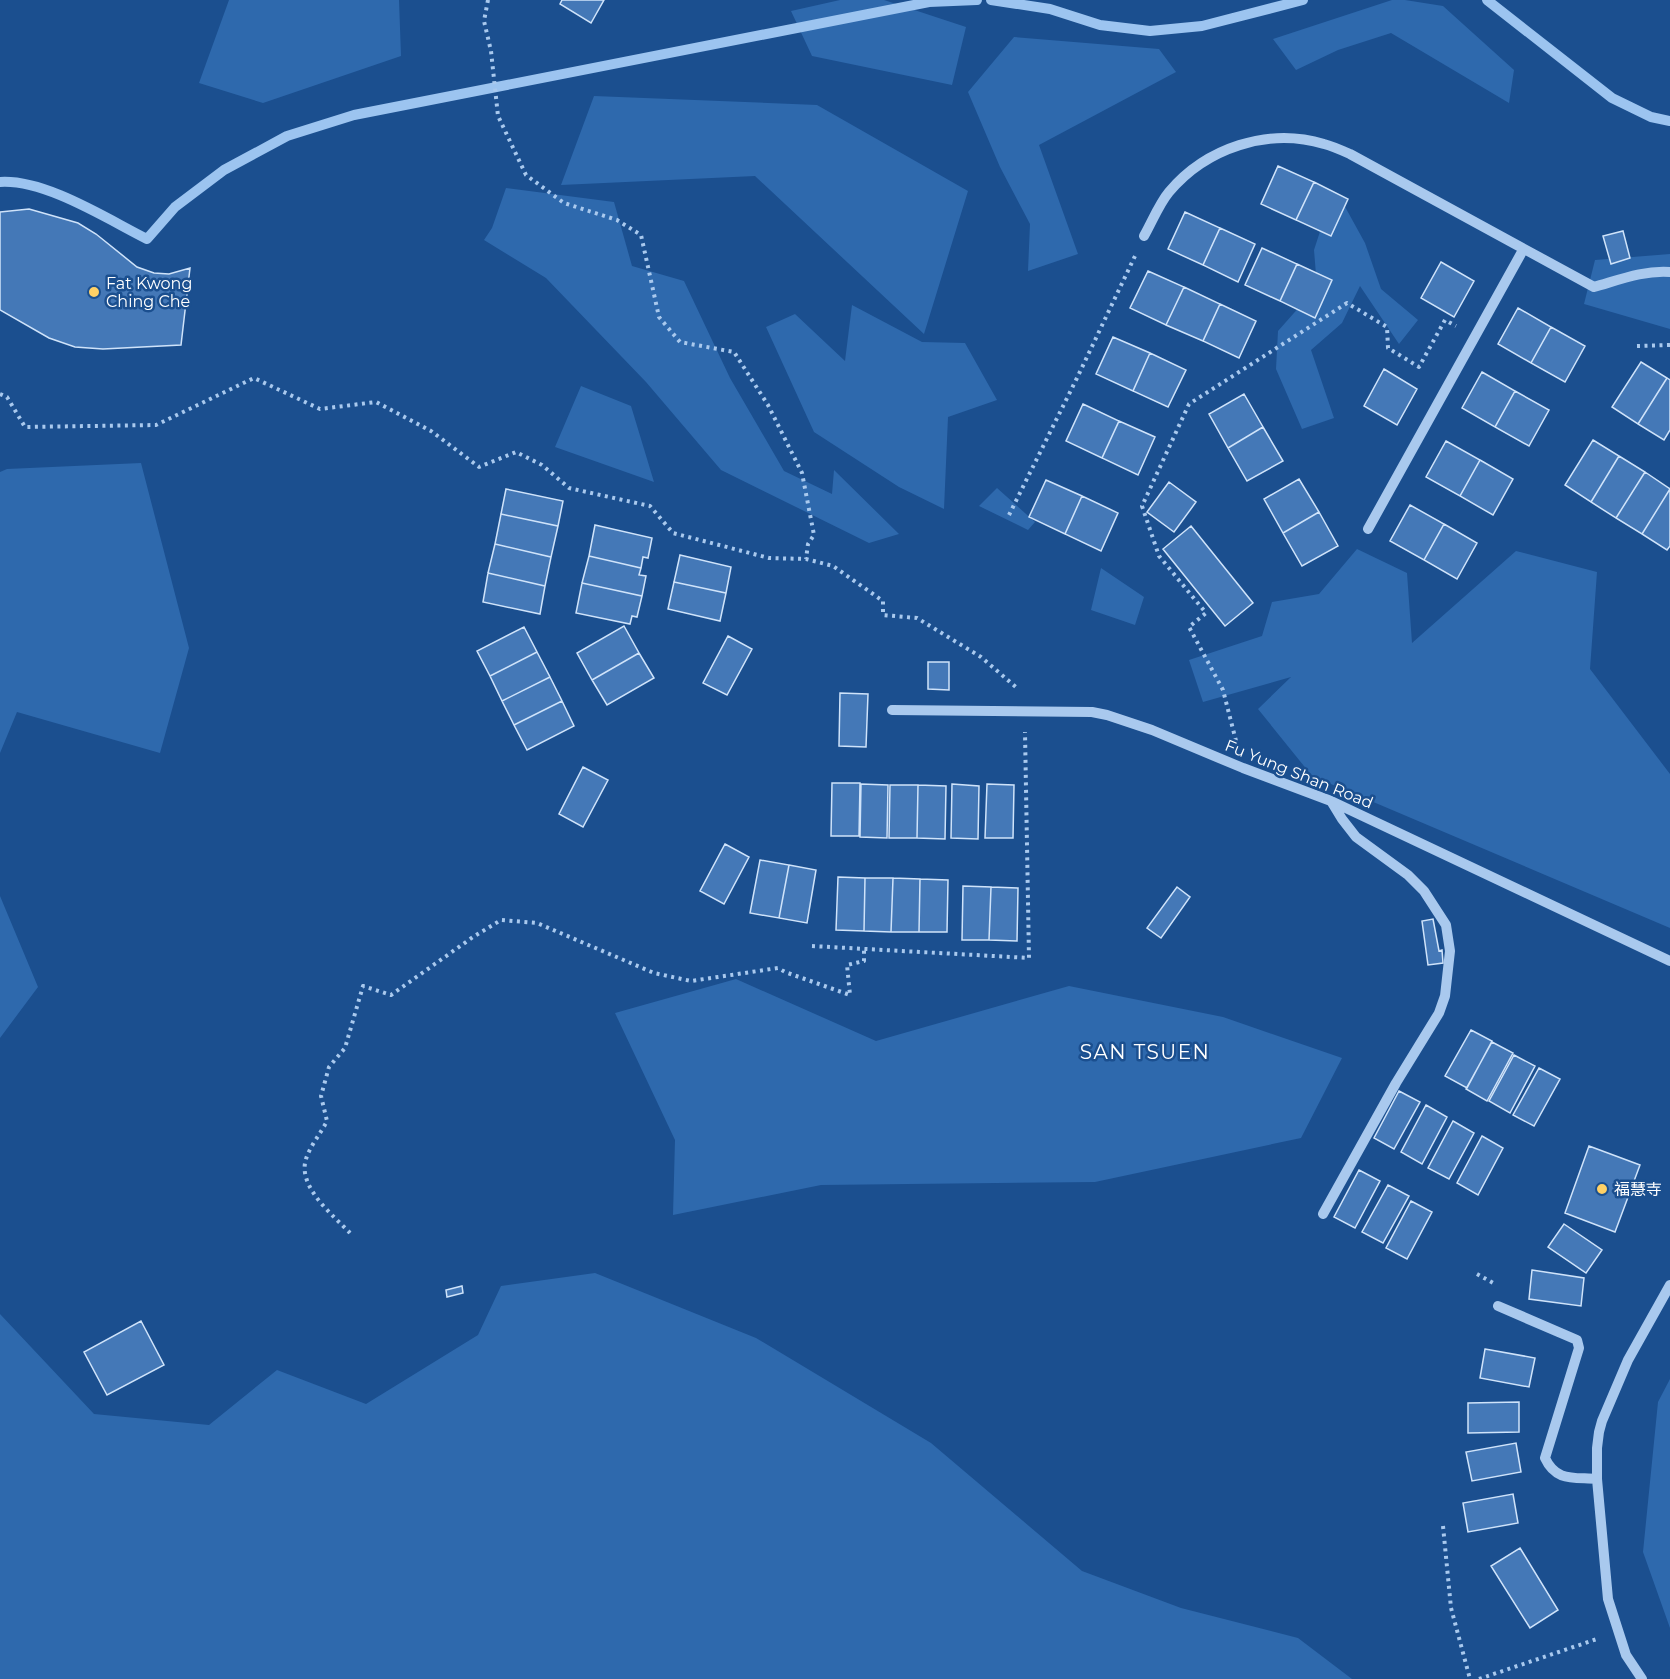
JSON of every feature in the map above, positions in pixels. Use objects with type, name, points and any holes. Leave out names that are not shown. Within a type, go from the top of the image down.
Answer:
[{"type":"street","points":[[1144,236],[1168,193],[1188,172],[1211,156],[1238,145],[1266,139],[1295,138],[1323,143],[1350,154],[1594,287],[1630,276],[1661,271],[1670,272]]},
{"type":"street","points":[[1368,529],[1523,250]]},
{"type":"street","name":"Fu Yung Shan Road","points":[[892,710],[1092,712],[1152,729],[1243,768],[1331,801],[1670,961]]},
{"type":"street","points":[[1323,1214],[1396,1083],[1439,1013],[1445,996],[1450,951],[1446,925],[1424,891],[1408,875],[1356,837],[1331,801]]},
{"type":"street","points":[[1642,1679],[1626,1655],[1608,1599],[1597,1479],[1598,1440],[1602,1421],[1628,1360],[1670,1285]]},
{"type":"street","points":[[1498,1306],[1577,1340],[1579,1348],[1545,1458],[1551,1470],[1559,1476],[1597,1479]]},
{"type":"path","points":[[488,0],[484,21],[492,51],[498,116],[526,175],[564,203],[616,220],[641,235],[659,317],[680,342],[734,352],[768,405],[802,473],[814,535],[808,544],[806,559]]},
{"type":"path","points":[[1009,515],[1144,236]]},
{"type":"path","points":[[1243,768],[1223,690],[1189,627],[1206,613],[1159,556],[1142,506],[1189,404],[1347,303],[1387,327],[1388,348],[1419,367],[1445,320]]},
{"type":"path","points":[[1637,346],[1670,345]]},
{"type":"path","points":[[0,394],[7,397],[25,428],[156,424],[254,378],[320,409],[376,402],[431,431],[479,467],[516,452],[542,465],[569,488],[650,506],[673,532],[769,558],[806,559],[833,566],[883,601],[883,615],[918,618],[981,657],[1023,693],[1029,958],[812,946]]},
{"type":"path","points":[[350,1233],[312,1193],[305,1172],[306,1159],[327,1121],[321,1096],[329,1067],[345,1048],[363,986],[391,995],[501,920],[537,923],[654,973],[691,981],[778,968],[850,995],[847,965],[864,962],[864,949]]},
{"type":"path","points":[[1443,1526],[1451,1608],[1470,1679]]},
{"type":"path","points":[[1479,1679],[1618,1632]]},
{"type":"shaded area","points":[[229,0],[399,0],[401,56],[263,103],[199,83]]},
{"type":"shaded area","points":[[840,0],[884,0],[966,27],[952,85],[812,56],[791,11]]},
{"type":"shaded area","points":[[1392,0],[1443,6],[1514,70],[1509,103],[1391,33],[1338,50],[1296,70],[1273,39]]},
{"type":"shaded area","points":[[1014,37],[1159,49],[1176,72],[1039,145],[1078,254],[1028,271],[1030,224],[1000,167],[968,92]]},
{"type":"shaded area","points":[[594,96],[817,105],[968,191],[924,334],[755,176],[561,185]]},
{"type":"shaded area","points":[[506,188],[614,202],[632,266],[684,281],[730,378],[784,471],[832,494],[834,470],[899,534],[869,543],[721,470],[646,382],[546,278],[484,240],[492,228]]},
{"type":"shaded area","points":[[1338,194],[1365,243],[1381,289],[1418,320],[1399,344],[1360,286],[1342,323],[1311,350],[1334,418],[1302,429],[1276,369],[1278,331],[1317,287],[1314,250],[1326,213]]},
{"type":"shaded area","points":[[1670,254],[1670,329],[1584,304],[1595,260]]},
{"type":"shaded area","points":[[852,305],[922,342],[965,343],[997,400],[948,417],[944,509],[899,487],[814,432],[766,327],[795,314],[845,361]]},
{"type":"shaded area","points":[[581,386],[631,406],[654,482],[555,447]]},
{"type":"shaded area","points":[[141,463],[189,648],[160,753],[17,712],[0,753],[0,472],[7,469]]},
{"type":"shaded area","points":[[997,488],[1035,522],[1028,530],[979,506]]},
{"type":"shaded area","points":[[1357,549],[1407,573],[1412,643],[1516,551],[1597,572],[1590,669],[1670,774],[1670,928],[1312,776],[1258,709],[1291,677],[1203,702],[1189,660],[1262,636],[1272,602],[1319,594]]},
{"type":"shaded area","points":[[1101,568],[1144,597],[1135,625],[1091,610]]},
{"type":"shaded area","points":[[0,896],[38,987],[0,1038]]},
{"type":"shaded area","points":[[736,979],[876,1041],[1069,986],[1223,1017],[1342,1058],[1301,1138],[1095,1182],[821,1185],[673,1215],[675,1140],[615,1013]]},
{"type":"shaded area","points":[[595,1273],[756,1338],[931,1443],[1082,1571],[1181,1608],[1298,1638],[1352,1679],[0,1679],[0,1314],[94,1414],[209,1425],[277,1370],[366,1404],[478,1335],[501,1286]]},
{"type":"shaded area","points":[[1670,1379],[1670,1628],[1643,1552],[1658,1402]]},
{"type":"building","points":[[562,0],[604,0],[591,23],[560,4]]},
{"type":"building","points":[[1278,166],[1314,182],[1296,220],[1261,204]]},
{"type":"building","points":[[1314,182],[1348,199],[1331,236],[1296,220]]},
{"type":"building","name":"Fat Kwong Ching Che","points":[[29,209],[78,223],[96,234],[137,267],[154,273],[169,274],[190,268],[181,345],[103,349],[75,347],[49,338],[0,310],[0,212]]},
{"type":"building","points":[[1185,212],[1220,228],[1203,265],[1168,249]]},
{"type":"building","points":[[1220,228],[1255,244],[1238,282],[1203,265]]},
{"type":"building","points":[[1623,231],[1630,258],[1611,264],[1603,236]]},
{"type":"building","points":[[1262,248],[1297,264],[1280,301],[1245,285]]},
{"type":"building","points":[[1441,262],[1474,281],[1454,317],[1421,298]]},
{"type":"building","points":[[1297,264],[1332,280],[1315,318],[1280,301]]},
{"type":"building","points":[[1148,271],[1184,287],[1166,325],[1130,308]]},
{"type":"building","points":[[1184,287],[1220,304],[1203,341],[1166,325]]},
{"type":"building","points":[[1220,304],[1256,321],[1239,358],[1203,341]]},
{"type":"building","points":[[1518,308],[1551,327],[1531,363],[1498,344]]},
{"type":"building","points":[[1551,327],[1585,346],[1565,382],[1531,363]]},
{"type":"building","points":[[1113,337],[1150,353],[1133,391],[1096,374]]},
{"type":"building","points":[[1150,353],[1186,370],[1168,407],[1133,391]]},
{"type":"building","points":[[1641,362],[1667,378],[1638,424],[1612,407]]},
{"type":"building","points":[[1384,369],[1417,389],[1397,425],[1364,406]]},
{"type":"building","points":[[1482,372],[1515,391],[1495,427],[1462,408]]},
{"type":"building","points":[[1667,378],[1670,380],[1670,430],[1664,440],[1638,424]]},
{"type":"building","points":[[1515,391],[1549,410],[1529,446],[1495,427]]},
{"type":"building","points":[[1244,394],[1263,427],[1228,448],[1209,414]]},
{"type":"building","points":[[1083,404],[1119,421],[1102,458],[1066,441]]},
{"type":"building","points":[[1119,421],[1155,437],[1138,475],[1102,458]]},
{"type":"building","points":[[1263,427],[1283,461],[1247,481],[1228,448]]},
{"type":"building","points":[[1593,440],[1619,456],[1591,502],[1565,485]]},
{"type":"building","points":[[1446,441],[1480,460],[1460,496],[1426,477]]},
{"type":"building","points":[[1619,456],[1645,472],[1616,518],[1591,502]]},
{"type":"building","points":[[1480,460],[1513,479],[1493,515],[1460,496]]},
{"type":"building","points":[[1645,472],[1670,489],[1642,534],[1616,518]]},
{"type":"building","points":[[1299,479],[1319,512],[1283,533],[1264,499]]},
{"type":"building","points":[[1046,480],[1082,496],[1065,534],[1029,517]]},
{"type":"building","points":[[1169,482],[1196,502],[1174,532],[1147,512]]},
{"type":"building","points":[[506,489],[563,501],[558,526],[501,514]]},
{"type":"building","points":[[1670,489],[1670,546],[1667,550],[1642,534]]},
{"type":"building","points":[[1082,496],[1118,513],[1101,551],[1065,534]]},
{"type":"building","points":[[1410,505],[1444,524],[1424,560],[1390,541]]},
{"type":"building","points":[[1319,512],[1338,546],[1302,566],[1283,533]]},
{"type":"building","points":[[501,514],[558,526],[551,557],[495,544]]},
{"type":"building","points":[[1444,524],[1477,543],[1457,579],[1424,560]]},
{"type":"building","points":[[595,525],[652,538],[648,558],[643,557],[641,568],[589,556]]},
{"type":"building","points":[[1191,526],[1253,603],[1225,626],[1163,549]]},
{"type":"building","points":[[495,544],[551,557],[545,586],[488,573]]},
{"type":"building","points":[[680,555],[731,567],[726,593],[674,582]]},
{"type":"building","points":[[589,556],[641,568],[639,575],[646,576],[642,596],[582,583]]},
{"type":"building","points":[[488,573],[545,586],[540,614],[483,602]]},
{"type":"building","points":[[674,582],[726,593],[720,621],[668,609]]},
{"type":"building","points":[[582,583],[642,596],[637,617],[632,616],[630,624],[576,613]]},
{"type":"building","points":[[624,626],[639,653],[592,680],[577,653]]},
{"type":"building","points":[[524,627],[537,652],[490,676],[477,651]]},
{"type":"building","points":[[728,636],[752,649],[727,695],[703,683]]},
{"type":"building","points":[[537,652],[550,677],[502,701],[490,676]]},
{"type":"building","points":[[639,653],[654,678],[607,705],[592,680]]},
{"type":"building","points":[[928,662],[949,662],[949,690],[928,689]]},
{"type":"building","points":[[550,677],[562,701],[514,725],[502,701]]},
{"type":"building","points":[[840,693],[868,694],[866,747],[839,746]]},
{"type":"building","points":[[562,701],[574,726],[527,750],[514,725]]},
{"type":"building","points":[[583,767],[608,780],[583,827],[559,814]]},
{"type":"building","points":[[832,783],[860,783],[859,836],[831,836]]},
{"type":"building","points":[[861,784],[888,785],[887,838],[860,837]]},
{"type":"building","points":[[952,784],[979,786],[978,839],[951,838]]},
{"type":"building","points":[[987,784],[1014,785],[1013,838],[985,838]]},
{"type":"building","points":[[890,785],[918,785],[917,838],[889,838]]},
{"type":"building","points":[[918,785],[946,786],[945,839],[917,838]]},
{"type":"building","points":[[725,844],[749,857],[724,904],[700,891]]},
{"type":"building","points":[[760,860],[789,865],[779,918],[750,913]]},
{"type":"building","points":[[789,865],[816,870],[807,923],[779,918]]},
{"type":"building","points":[[838,877],[865,878],[864,931],[836,930]]},
{"type":"building","points":[[865,878],[893,878],[891,932],[864,931]]},
{"type":"building","points":[[893,878],[920,879],[919,932],[891,932]]},
{"type":"building","points":[[920,879],[948,880],[947,932],[919,932]]},
{"type":"building","points":[[963,886],[991,887],[989,940],[962,940]]},
{"type":"building","points":[[991,887],[1018,888],[1017,941],[989,940]]},
{"type":"building","points":[[1177,887],[1190,897],[1161,938],[1147,928]]},
{"type":"building","points":[[1433,919],[1439,951],[1442,950],[1443,963],[1428,965],[1422,921]]},
{"type":"building","points":[[1471,1030],[1492,1041],[1467,1088],[1445,1076]]},
{"type":"building","points":[[1492,1042],[1513,1053],[1487,1101],[1466,1089]]},
{"type":"building","points":[[1514,1055],[1535,1066],[1510,1113],[1489,1101]]},
{"type":"building","points":[[1539,1068],[1560,1079],[1534,1126],[1513,1115]]},
{"type":"building","points":[[1399,1091],[1420,1102],[1394,1149],[1374,1138]]},
{"type":"building","points":[[1426,1105],[1447,1117],[1422,1164],[1401,1152]]},
{"type":"building","points":[[1453,1121],[1474,1133],[1449,1179],[1428,1168]]},
{"type":"building","points":[[1482,1136],[1503,1148],[1478,1195],[1457,1183]]},
{"type":"building","name":"福慧寺","points":[[1589,1146],[1640,1165],[1615,1232],[1565,1213]]},
{"type":"building","points":[[1359,1170],[1380,1181],[1355,1228],[1334,1217]]},
{"type":"building","points":[[1388,1185],[1409,1196],[1383,1243],[1362,1232]]},
{"type":"building","points":[[1411,1201],[1432,1212],[1407,1259],[1386,1248]]},
{"type":"building","points":[[1564,1224],[1602,1250],[1586,1273],[1548,1247]]},
{"type":"building","points":[[1532,1270],[1584,1278],[1581,1306],[1529,1299]]},
{"type":"building","points":[[462,1286],[463,1293],[447,1297],[446,1290]]},
{"type":"building","points":[[141,1321],[164,1365],[107,1395],[84,1352]]},
{"type":"building","points":[[1485,1349],[1535,1358],[1529,1387],[1480,1378]]},
{"type":"building","points":[[1519,1402],[1519,1432],[1468,1433],[1468,1403]]},
{"type":"building","points":[[1516,1443],[1521,1472],[1472,1481],[1466,1452]]},
{"type":"building","points":[[1513,1494],[1518,1523],[1468,1532],[1463,1503]]},
{"type":"building","points":[[1520,1548],[1558,1610],[1530,1628],[1491,1566]]},
{"type":"waterway","points":[[0,182],[18,183],[56,193],[147,239],[175,207],[224,170],[287,136],[354,115],[929,2],[977,0]]},
{"type":"waterway","points":[[991,0],[1050,9],[1100,25],[1150,31],[1202,26],[1303,0]]},
{"type":"waterway","points":[[1487,0],[1612,98],[1651,117],[1670,121]]},
{"type":"place","name":"Fat Kwong Ching Che","points":[[94,292]]},
{"type":"place","name":"福慧寺","points":[[1602,1189]]},
{"type":"district","name":"SAN TSUEN","points":[[1145,1052]]}]
